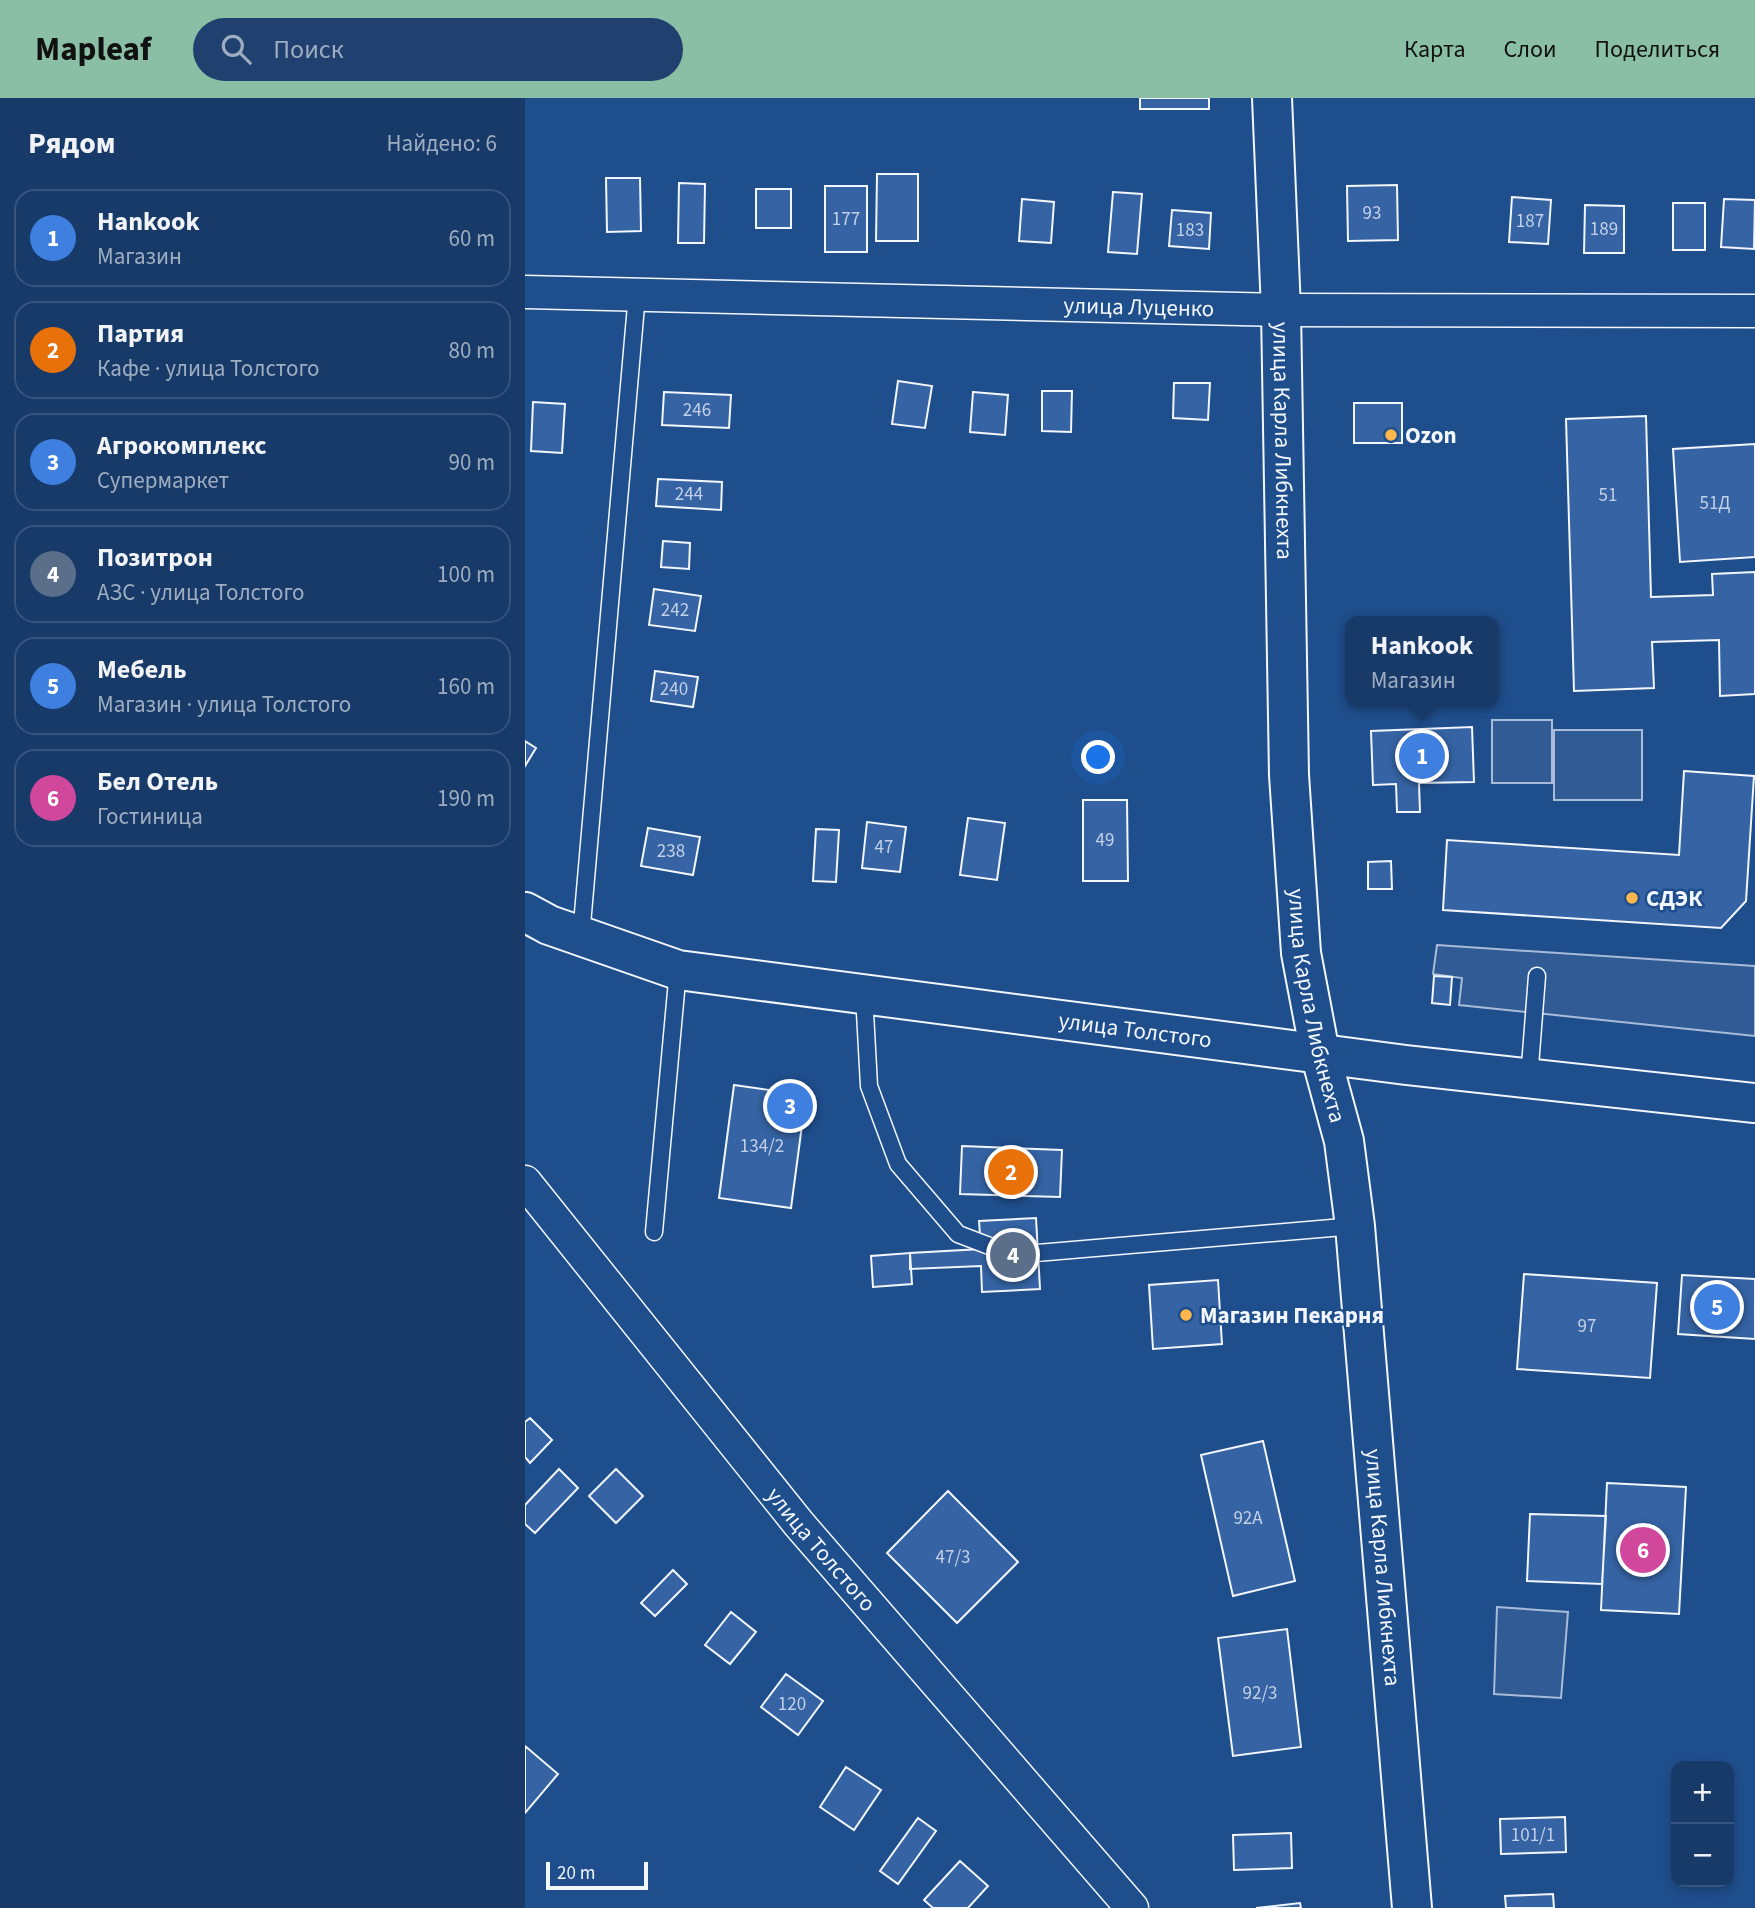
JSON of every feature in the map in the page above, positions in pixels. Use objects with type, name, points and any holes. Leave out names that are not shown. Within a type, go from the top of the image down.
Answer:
[{"type":"street","name":"улица Карла Либкнехта","points":[[1272,98],[1281,310],[1289,775],[1301,953],[1319,1053],[1344,1141],[1355,1226],[1412,1908]]},
{"type":"street","name":"улица Луценко","points":[[525,292],[1281,310],[1755,311]]},
{"type":"street","name":"улица Толстого","points":[[525,912],[581,936],[678,970],[1529,1079],[1755,1103]]},
{"type":"street","name":"улица Толстого","points":[[525,1182],[799,1524],[1132,1908]]},
{"type":"lane","points":[[581,936],[637,294]]},
{"type":"lane","points":[[655,1232],[678,970]]},
{"type":"lane","points":[[1529,1079],[1537,976]]},
{"type":"lane","points":[[864,994],[869,1086],[898,1164],[958,1234],[1013,1255],[1355,1226]]},
{"type":"shaded area","points":[[1492,720],[1552,720],[1552,783],[1492,783]]},
{"type":"shaded area","points":[[1554,730],[1642,730],[1642,800],[1554,800]]},
{"type":"shaded area","points":[[1437,945],[1755,966],[1755,1036],[1459,1005],[1462,978],[1433,974]]},
{"type":"shaded area","points":[[1497,1607],[1568,1612],[1561,1698],[1494,1694]]},
{"type":"building","points":[[1140,98],[1209,98],[1209,109],[1140,109]]},
{"type":"building","points":[[877,174],[918,174],[918,241],[876,241]]},
{"type":"building","points":[[606,178],[640,178],[641,231],[607,232]]},
{"type":"building","points":[[679,183],[705,184],[704,243],[678,243]]},
{"type":"building","points":[[1397,185],[1398,240],[1348,241],[1347,186]]},
{"type":"building","points":[[825,186],[867,186],[867,252],[825,252]]},
{"type":"building","points":[[756,189],[791,189],[791,228],[756,228]]},
{"type":"building","points":[[1113,192],[1142,194],[1137,254],[1108,252]]},
{"type":"building","points":[[1512,197],[1551,200],[1548,244],[1509,242]]},
{"type":"building","points":[[1022,199],[1054,202],[1051,243],[1019,241]]},
{"type":"building","points":[[1724,199],[1755,200],[1754,249],[1721,247]]},
{"type":"building","points":[[1673,203],[1705,203],[1705,250],[1673,250]]},
{"type":"building","points":[[1585,205],[1624,206],[1624,253],[1584,253]]},
{"type":"building","points":[[1172,210],[1211,213],[1209,249],[1169,246]]},
{"type":"building","points":[[898,381],[932,386],[925,428],[892,424]]},
{"type":"building","points":[[1174,383],[1210,383],[1208,420],[1173,418]]},
{"type":"building","points":[[1042,391],[1072,391],[1071,432],[1042,431]]},
{"type":"building","points":[[664,392],[731,395],[729,428],[662,425]]},
{"type":"building","points":[[973,392],[1008,395],[1005,435],[970,432]]},
{"type":"building","points":[[533,402],[565,404],[562,453],[531,451]]},
{"type":"building","points":[[1354,403],[1402,403],[1402,443],[1354,443]]},
{"type":"building","points":[[1646,416],[1651,597],[1713,595],[1712,574],[1755,572],[1755,694],[1720,696],[1719,640],[1652,642],[1654,688],[1574,691],[1566,419]]},
{"type":"building","points":[[1755,444],[1755,557],[1680,562],[1673,449]]},
{"type":"building","points":[[658,479],[722,482],[721,510],[656,506]]},
{"type":"building","points":[[663,541],[690,543],[689,569],[661,567]]},
{"type":"building","points":[[654,589],[701,596],[695,631],[649,625]]},
{"type":"building","points":[[655,671],[698,677],[693,707],[651,701]]},
{"type":"building","points":[[1472,727],[1474,782],[1419,783],[1420,812],[1397,812],[1396,784],[1373,785],[1371,731]]},
{"type":"building","points":[[525,741],[536,748],[525,766]]},
{"type":"building","points":[[1684,771],[1754,776],[1746,901],[1721,928],[1443,910],[1447,840],[1679,855]]},
{"type":"building","points":[[1083,800],[1127,800],[1128,881],[1083,881]]},
{"type":"building","points":[[968,818],[1005,823],[997,880],[960,875]]},
{"type":"building","points":[[867,822],[906,827],[900,872],[862,868]]},
{"type":"building","points":[[648,828],[700,837],[693,875],[641,866]]},
{"type":"building","points":[[816,829],[839,830],[836,882],[813,881]]},
{"type":"building","points":[[1391,861],[1392,889],[1368,889],[1368,862]]},
{"type":"building","points":[[1434,976],[1452,977],[1450,1005],[1432,1003]]},
{"type":"building","points":[[734,1085],[806,1095],[791,1208],[719,1198]]},
{"type":"building","points":[[962,1146],[1062,1150],[1060,1197],[960,1194]]},
{"type":"building","points":[[1036,1218],[1040,1289],[982,1292],[981,1266],[910,1269],[910,1253],[981,1249],[979,1221]]},
{"type":"building","points":[[910,1253],[912,1284],[873,1287],[871,1256]]},
{"type":"building","points":[[1524,1274],[1657,1283],[1650,1378],[1517,1369]]},
{"type":"building","points":[[1682,1275],[1755,1279],[1755,1339],[1678,1334]]},
{"type":"building","name":"Магазин Пекарня","points":[[1218,1280],[1222,1344],[1153,1349],[1149,1285]]},
{"type":"building","points":[[530,1418],[552,1440],[530,1463],[525,1457],[525,1422]]},
{"type":"building","points":[[1263,1441],[1295,1581],[1233,1596],[1201,1455]]},
{"type":"building","points":[[559,1469],[578,1488],[535,1533],[525,1524],[525,1505]]},
{"type":"building","points":[[616,1469],[643,1496],[616,1523],[589,1496]]},
{"type":"building","points":[[1607,1483],[1686,1487],[1679,1614],[1601,1610]]},
{"type":"building","points":[[948,1491],[1018,1562],[957,1623],[887,1553]]},
{"type":"building","points":[[1530,1514],[1606,1516],[1602,1584],[1527,1581]]},
{"type":"building","points":[[673,1570],[687,1584],[655,1616],[641,1603]]},
{"type":"building","points":[[731,1612],[756,1632],[730,1664],[705,1645]]},
{"type":"building","points":[[1287,1629],[1301,1747],[1233,1756],[1218,1638]]},
{"type":"building","points":[[786,1674],[823,1701],[798,1735],[761,1707]]},
{"type":"building","points":[[525,1746],[558,1774],[525,1813]]},
{"type":"building","points":[[846,1767],[881,1790],[854,1830],[820,1807]]},
{"type":"building","points":[[1565,1817],[1566,1852],[1501,1854],[1500,1819]]},
{"type":"building","points":[[918,1818],[936,1831],[898,1884],[880,1871]]},
{"type":"building","points":[[1291,1833],[1292,1868],[1234,1870],[1233,1835]]},
{"type":"building","points":[[960,1861],[988,1886],[968,1908],[933,1908],[924,1900]]},
{"type":"building","points":[[1553,1894],[1554,1908],[1506,1908],[1505,1896]]},
{"type":"building","points":[[1300,1903],[1301,1908],[1256,1908]]},
{"type":"place","name":"Ozon","points":[[1391,435]]},
{"type":"place","name":"Hankook","points":[[1422,756]]},
{"type":"place","name":"СДЭК","points":[[1632,898]]},
{"type":"place","name":"Агрокомплекс","points":[[790,1106]]},
{"type":"place","name":"Партия","points":[[1011,1172]]},
{"type":"place","name":"Позитрон","points":[[1013,1255]]},
{"type":"place","name":"Мебель","points":[[1717,1307]]},
{"type":"place","name":"Магазин Пекарня","points":[[1186,1315]]},
{"type":"place","name":"Бел Отель","points":[[1643,1550]]}]
